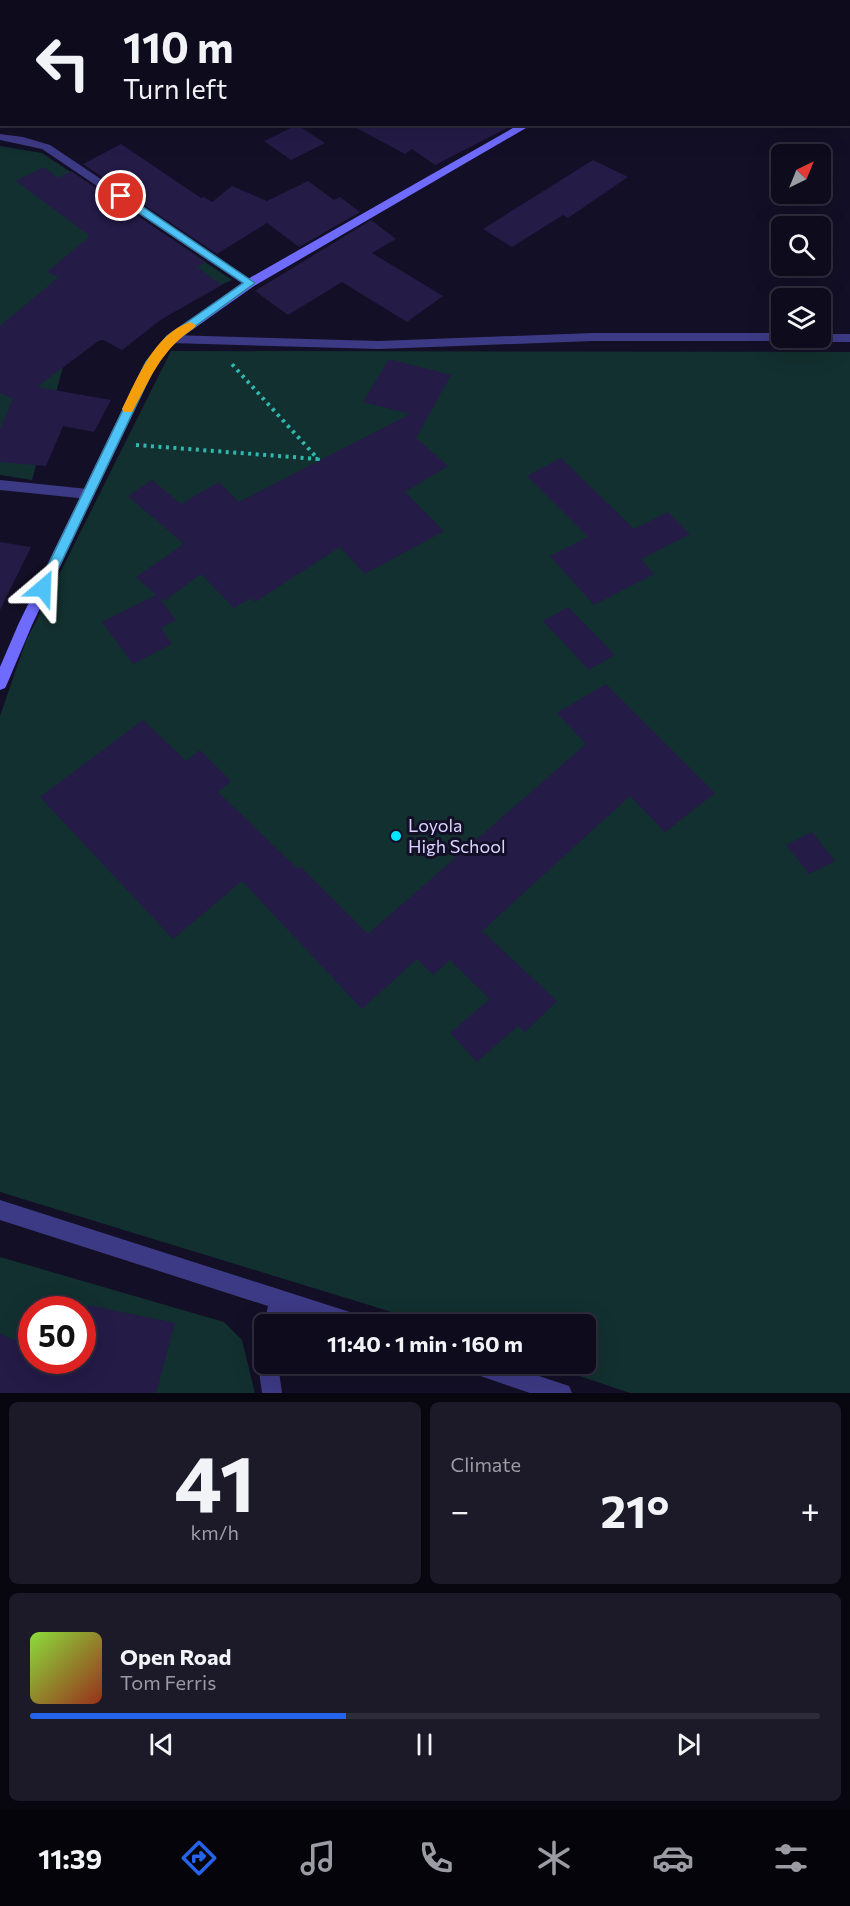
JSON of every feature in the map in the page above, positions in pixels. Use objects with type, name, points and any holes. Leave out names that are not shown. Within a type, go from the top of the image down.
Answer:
[{"type":"main road","points":[[0,684],[25,625],[150,365],[171,339],[250,283],[525,126]]},
{"type":"street","points":[[0,137],[23,140],[46,147],[250,283]]},
{"type":"street","points":[[171,339],[379,345],[593,337],[771,337]]},
{"type":"street","points":[[831,338],[850,338]]},
{"type":"street","points":[[0,485],[88,494]]},
{"type":"street","points":[[0,1210],[325,1314]]},
{"type":"street","points":[[276,1314],[279,1299]]},
{"type":"street","points":[[269,1374],[272,1393]]},
{"type":"street","points":[[504,1374],[562,1393]]},
{"type":"path","points":[[112,443],[318,459],[209,340]]},
{"type":"green space","points":[[0,146],[42,153],[232,280],[66,356],[32,480],[0,475]]},
{"type":"green space","points":[[171,351],[850,352],[850,1393],[630,1393],[574,1374],[596,1374],[596,1314],[398,1314],[0,1192],[0,716],[26,641]]},
{"type":"green space","points":[[0,1257],[224,1322],[242,1340],[255,1393],[0,1393]]},
{"type":"building","points":[[299,126],[325,143],[291,160],[264,141]]},
{"type":"building","points":[[353,126],[511,126],[435,165],[412,149],[405,154]]},
{"type":"building","points":[[121,144],[201,198],[204,197],[212,202],[232,186],[267,201],[308,181],[334,200],[340,197],[360,212],[299,247],[267,223],[217,254],[83,164]]},
{"type":"building","points":[[593,160],[628,177],[568,218],[563,215],[512,247],[483,229]]},
{"type":"building","points":[[44,167],[58,178],[71,171],[206,262],[197,267],[222,285],[162,319],[122,350],[101,339],[37,387],[111,400],[94,432],[63,426],[46,466],[0,462],[0,429],[13,399],[0,393],[0,326],[59,277],[47,272],[90,236],[16,181]]},
{"type":"building","points":[[371,220],[396,239],[372,253],[443,296],[407,322],[342,282],[288,315],[255,291]]},
{"type":"building","points":[[389,359],[451,375],[416,438],[448,466],[405,492],[444,531],[365,574],[340,547],[255,602],[251,598],[234,608],[201,574],[164,601],[158,596],[176,620],[161,628],[172,644],[133,664],[102,622],[156,595],[136,577],[184,544],[128,496],[152,480],[181,504],[219,482],[239,502],[410,414],[363,402]]},
{"type":"building","points":[[561,458],[634,529],[668,512],[690,534],[641,559],[654,574],[594,605],[550,556],[588,537],[527,476]]},
{"type":"building","points":[[0,542],[31,547],[0,610]]},
{"type":"building","points":[[568,607],[615,655],[589,670],[543,621]]},
{"type":"building","points":[[606,684],[715,793],[665,832],[630,796],[482,931],[557,1001],[525,1032],[518,1026],[477,1062],[450,1033],[490,999],[450,960],[433,975],[417,959],[362,1009],[242,881],[173,939],[40,797],[143,720],[186,761],[200,750],[231,781],[218,792],[298,869],[301,867],[368,934],[586,744],[557,713]]},
{"type":"building","points":[[812,832],[835,861],[809,874],[786,845]]},
{"type":"building","points":[[96,1307],[175,1323],[156,1393],[0,1393],[0,1334],[18,1341],[18,1374],[96,1374]]},
{"type":"slow traffic","points":[[128,409],[150,365],[171,339],[190,325]]},
{"type":"place","name":"Loyola High School","points":[[396,836]]},
{"type":"route","points":[[43,588],[150,365],[171,339],[250,283],[121,196]]}]
